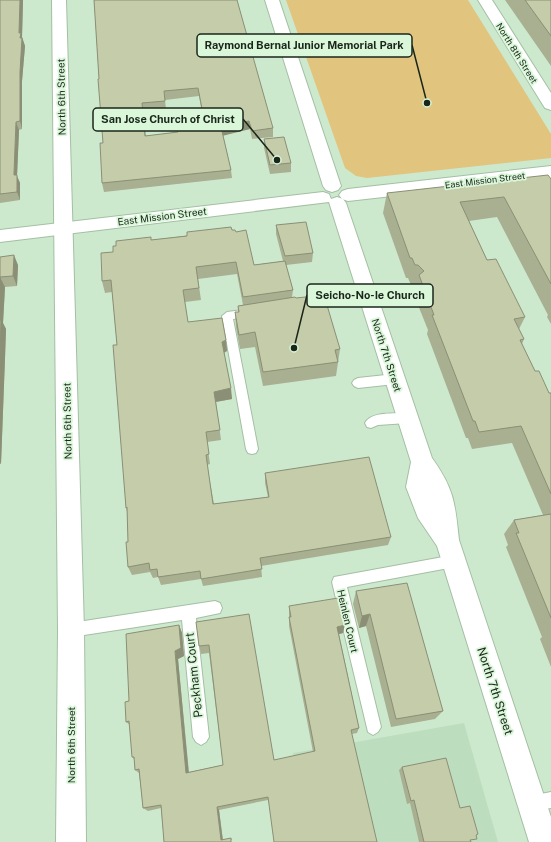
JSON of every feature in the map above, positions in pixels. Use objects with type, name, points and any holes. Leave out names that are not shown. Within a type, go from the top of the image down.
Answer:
[{"type":"street","name":"North 6th Street","points":[[60,0],[71,630],[71,842]]},
{"type":"street","name":"North 7th Street","points":[[272,0],[422,462],[418,487],[426,510],[450,551],[541,801],[544,842]]},
{"type":"street","points":[[485,0],[491,0]]},
{"type":"street","name":"North 8th Street","points":[[485,0],[551,105]]},
{"type":"street","name":"East Mission Street","points":[[0,236],[551,172]]},
{"type":"lane","points":[[297,306],[413,290]]},
{"type":"lane","points":[[252,449],[227,316],[266,311]]},
{"type":"lane","points":[[358,384],[395,379]]},
{"type":"lane","points":[[371,423],[376,420],[407,418]]},
{"type":"lane","name":"Heinlen Court","points":[[373,727],[339,582],[450,551]]},
{"type":"lane","points":[[71,630],[215,608]]},
{"type":"lane","name":"Peckham Court","points":[[188,612],[200,737]]},
{"type":"shaded area","points":[[286,0],[468,0],[551,134],[551,158],[367,178],[356,176],[345,168]]},
{"type":"shaded area","points":[[464,723],[498,842],[307,842],[293,753]]},
{"type":"building","points":[[0,0],[20,0],[19,33],[21,33],[20,38],[22,38],[20,121],[16,122],[14,173],[14,175],[17,175],[17,192],[0,194]]},
{"type":"building","points":[[94,0],[237,0],[273,128],[252,131],[249,121],[221,127],[231,170],[102,183],[100,143],[103,143]],"holes":[[[198,88],[204,119],[201,119],[202,123],[177,125],[178,132],[145,136],[142,103],[165,101],[164,91]]]},
{"type":"building","points":[[525,0],[551,0],[551,36]]},
{"type":"building","points":[[284,137],[291,163],[270,165],[264,139]]},
{"type":"building","points":[[548,175],[551,179],[551,284],[504,197],[460,202],[487,260],[496,259],[525,317],[514,319],[524,339],[520,340],[535,371],[539,371],[549,393],[551,393],[551,494],[521,426],[479,432],[475,421],[473,421],[432,315],[434,315],[419,275],[424,271],[418,265],[415,265],[412,258],[410,258],[387,193]]},
{"type":"building","points":[[306,222],[313,253],[285,256],[276,225]]},
{"type":"building","points":[[231,227],[232,230],[235,230],[236,232],[246,230],[254,265],[285,261],[293,290],[243,297],[236,262],[196,267],[199,288],[183,290],[188,322],[222,318],[226,340],[222,342],[231,388],[214,392],[220,430],[206,432],[209,454],[206,455],[213,504],[269,497],[265,473],[369,457],[391,537],[260,558],[262,569],[201,579],[200,571],[158,577],[157,569],[150,570],[149,563],[128,567],[126,542],[128,542],[127,507],[126,508],[113,345],[117,345],[111,280],[102,281],[101,253],[113,252],[113,246],[116,246],[116,241],[151,237],[151,240],[187,236],[187,232]]},
{"type":"building","points":[[14,255],[13,276],[0,277],[0,257]]},
{"type":"building","points":[[324,295],[340,349],[335,350],[338,362],[263,372],[255,332],[239,335],[235,312],[239,312],[238,306],[295,297]]},
{"type":"building","points":[[0,320],[1,320],[0,361]]},
{"type":"building","points":[[551,514],[551,618],[516,533],[519,533],[514,520]]},
{"type":"building","points":[[407,583],[443,711],[396,719],[370,614],[362,616],[356,591]]},
{"type":"building","points":[[338,598],[345,625],[337,627],[359,728],[351,730],[377,842],[274,842],[268,797],[217,807],[221,840],[231,838],[231,842],[164,842],[161,805],[143,808],[139,769],[135,770],[134,757],[132,757],[129,721],[126,722],[125,702],[129,701],[126,634],[179,625],[181,648],[175,651],[186,773],[223,765],[209,645],[199,646],[196,622],[249,614],[274,760],[315,751],[289,617],[291,617],[289,606]]},
{"type":"building","points":[[446,758],[460,808],[470,806],[478,834],[476,835],[477,839],[470,840],[471,842],[424,842],[414,800],[411,801],[402,767]]},
{"type":"place","name":"Raymond Bernal Junior Memorial Park","points":[[427,103]]},
{"type":"place","name":"San Jose Church of Christ","points":[[277,160]]},
{"type":"place","name":"Seicho-No-Ie Church","points":[[294,348]]}]
